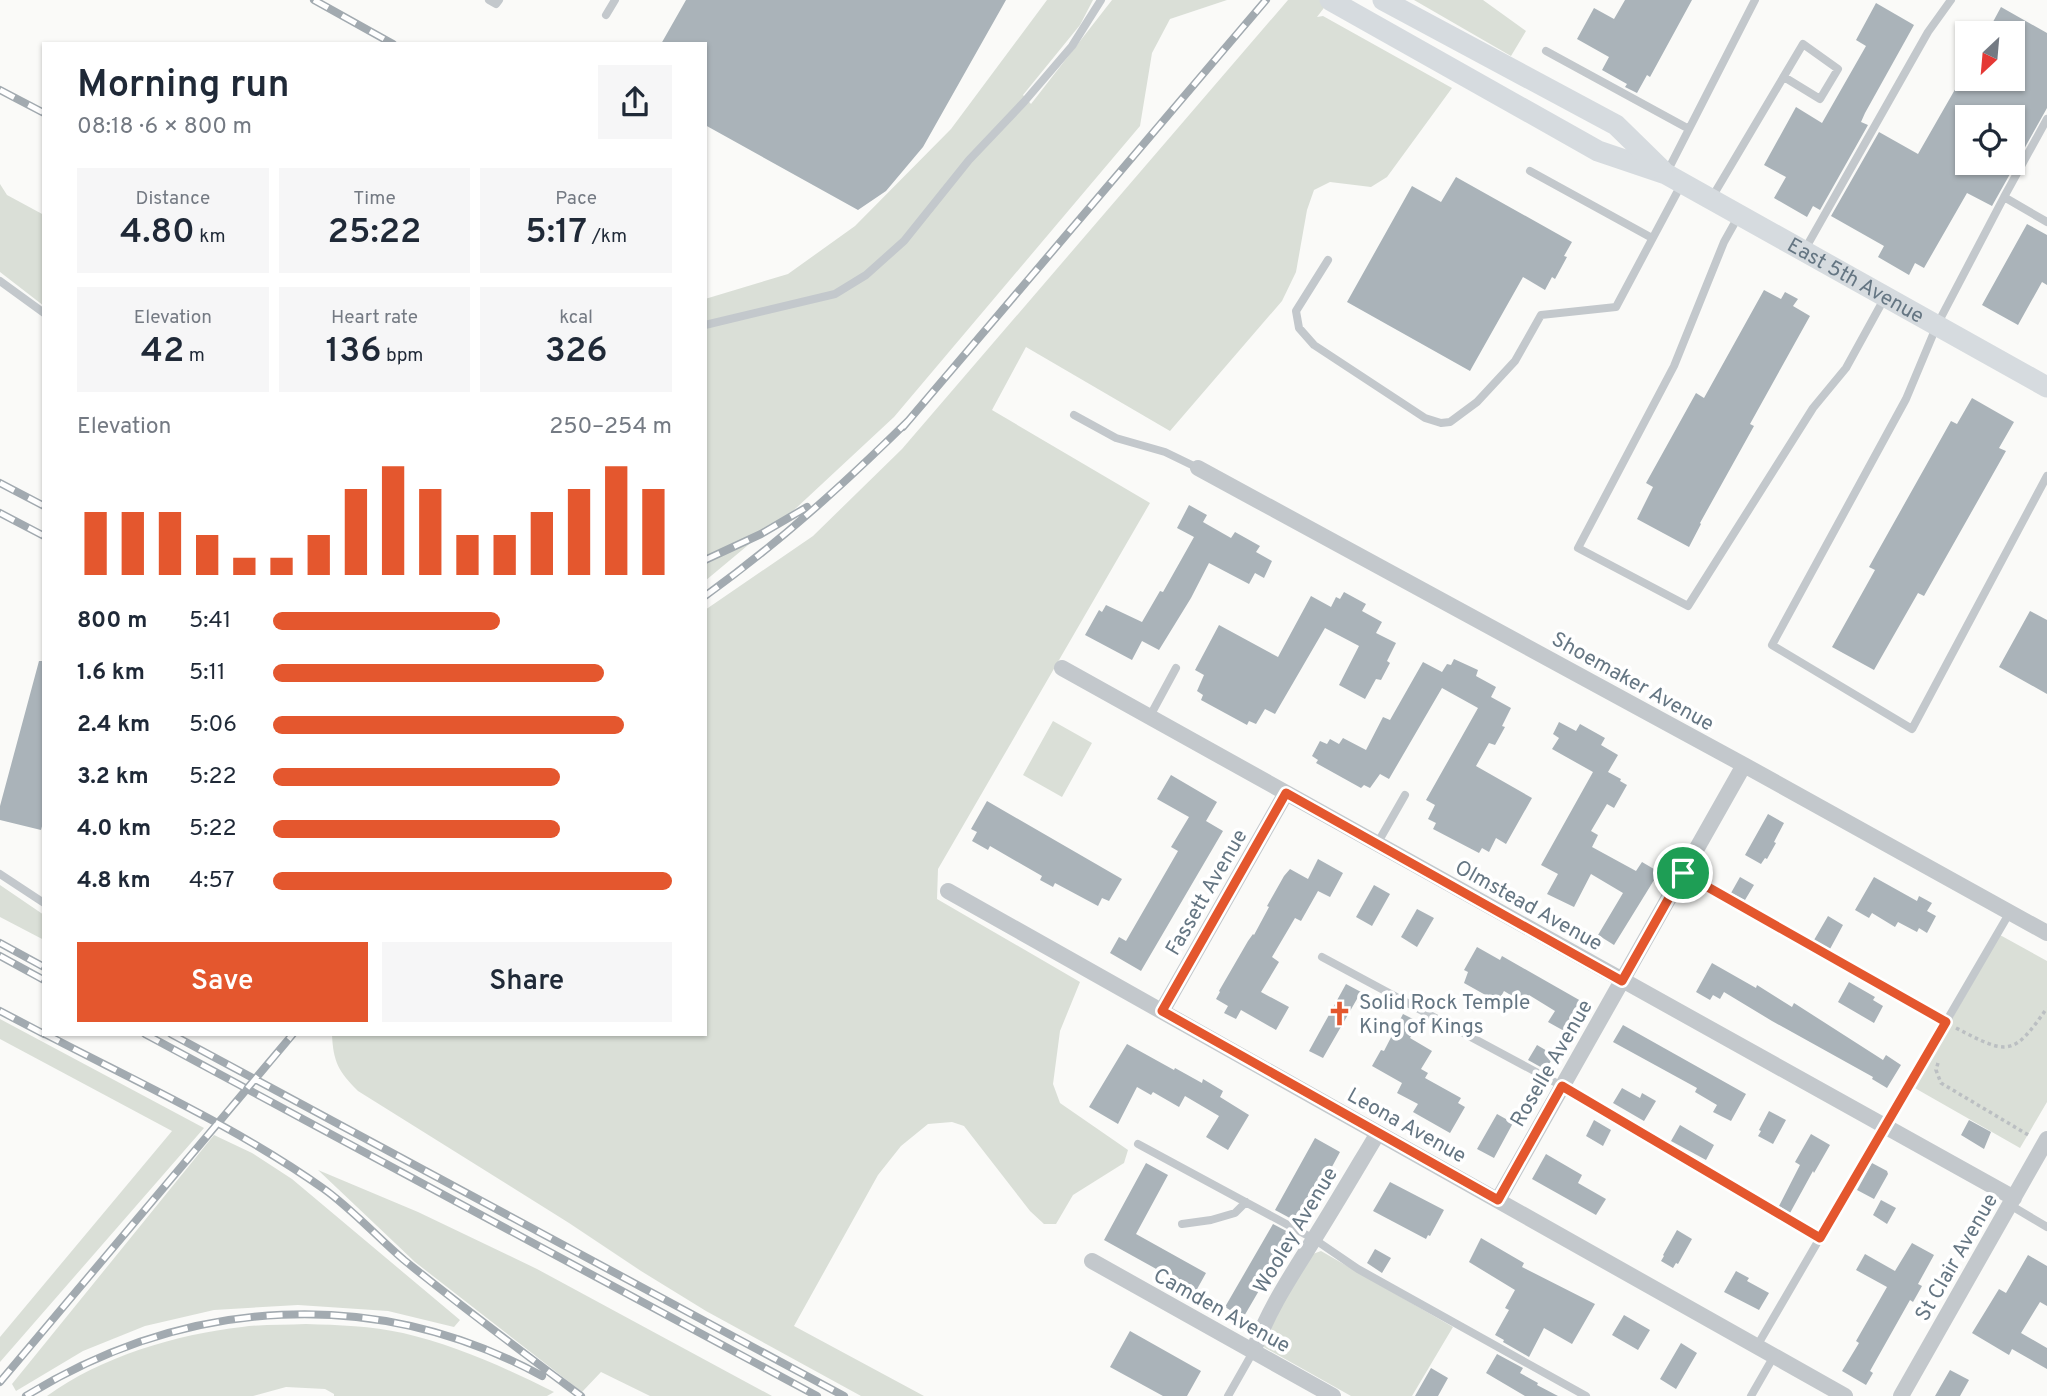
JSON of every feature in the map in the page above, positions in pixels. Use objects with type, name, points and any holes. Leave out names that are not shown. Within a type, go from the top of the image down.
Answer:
[{"type":"main road","name":"East 5th Avenue","points":[[1330,0],[1598,151],[1674,178],[2047,387]]},
{"type":"main road","name":"East 5th Avenue","points":[[1383,0],[1616,125],[1674,178]]},
{"type":"street","name":"Shoemaker Avenue","points":[[1198,468],[2047,933]]},
{"type":"street","name":"Olmstead Avenue","points":[[1062,668],[1885,1127],[2012,1202]]},
{"type":"street","name":"Roselle Avenue","points":[[1498,1200],[1744,765]]},
{"type":"street","name":"Fassett Avenue","points":[[1162,1011],[1286,793]]},
{"type":"street","name":"Leona Avenue","points":[[948,891],[1845,1396]]},
{"type":"street","name":"Wooley Avenue","points":[[1253,1352],[1285,1283],[1378,1133]]},
{"type":"street","name":"St Clair Avenue","points":[[1901,1396],[2012,1202],[2040,1138]]},
{"type":"street","name":"Camden Avenue","points":[[1092,1261],[1332,1396]]},
{"type":"lane","points":[[489,0],[496,4],[499,0]]},
{"type":"lane","points":[[606,15],[615,0]]},
{"type":"lane","points":[[707,325],[835,293],[866,275],[904,241],[969,160],[1072,46],[1101,0]]},
{"type":"lane","points":[[1328,260],[1296,311],[1299,328],[1314,345],[1425,418],[1441,423],[1450,422],[1476,402],[1515,361],[1541,315],[1616,307],[1652,238],[1689,129],[1755,0]]},
{"type":"lane","points":[[1804,251],[1928,32],[1951,0]]},
{"type":"lane","points":[[1711,199],[1803,44],[1838,69],[1820,99],[1784,77]]},
{"type":"lane","points":[[1546,51],[1689,129]]},
{"type":"lane","points":[[2047,118],[1937,326],[1906,399],[1772,645],[1912,729],[2047,477]]},
{"type":"lane","points":[[1530,171],[1652,238]]},
{"type":"lane","points":[[2004,197],[2047,222]]},
{"type":"lane","points":[[1740,215],[1724,242],[1674,366],[1578,548],[1688,606],[1813,408],[1846,369],[1886,297]]},
{"type":"lane","points":[[0,281],[42,312]]},
{"type":"lane","points":[[1074,415],[1115,438],[1165,452],[1198,468]]},
{"type":"lane","points":[[1150,716],[1176,668]]},
{"type":"lane","points":[[1377,844],[1405,795]]},
{"type":"lane","points":[[1683,873],[1946,1022]]},
{"type":"lane","points":[[0,874],[42,902]]},
{"type":"lane","points":[[1757,1346],[2010,912]]},
{"type":"lane","points":[[1322,957],[1562,1086],[1820,1238]]},
{"type":"lane","points":[[1138,1144],[1314,1239],[1358,1269],[1586,1396]]},
{"type":"lane","points":[[1182,1224],[1235,1213],[1245,1202]]},
{"type":"lane","points":[[2012,1202],[2047,1227]]},
{"type":"lane","points":[[1228,1396],[1253,1352]]},
{"type":"lane","points":[[1751,1396],[1774,1356]]},
{"type":"path","points":[[1946,1022],[2000,1048],[2011,1047],[2020,1043],[2047,1008]]},
{"type":"path","points":[[1951,1037],[1956,1028]]},
{"type":"path","points":[[1940,1056],[1936,1070],[1941,1083],[2040,1138]]},
{"type":"shaded area","points":[[1047,0],[1093,0],[1080,25],[1023,95],[1031,104],[1112,0],[1227,0],[1170,19],[1152,53],[1140,126],[894,417],[793,511],[707,579],[707,298],[788,274],[855,226],[951,129]]},
{"type":"shaded area","points":[[1288,0],[1330,0],[1317,17],[1323,16],[1452,88],[1387,177],[1371,187],[1330,182],[1314,190],[1307,210],[1296,272],[1282,301],[1170,431],[1026,347],[992,410],[1150,503],[938,869],[937,899],[1080,982],[1060,1031],[1053,1084],[1060,1103],[1128,1150],[1124,1163],[1073,1195],[1056,1224],[1044,1224],[1030,1211],[964,1126],[952,1122],[928,1124],[901,1146],[878,1175],[794,1326],[924,1396],[861,1396],[706,1311],[358,1091],[338,1066],[332,1036],[707,1036],[707,609],[813,536],[902,449]]},
{"type":"shaded area","points":[[1414,0],[1483,0],[1526,31],[1511,56]]},
{"type":"shaded area","points":[[0,184],[7,195],[42,214],[42,304],[0,272]]},
{"type":"shaded area","points":[[1053,721],[1092,743],[1062,797],[1023,775]]},
{"type":"shaded area","points":[[0,885],[42,914],[42,939],[0,917]]},
{"type":"shaded area","points":[[2000,935],[2047,961],[2047,1102],[2020,1148],[1913,1087]]},
{"type":"shaded area","points":[[0,1019],[204,1128],[0,1362],[0,1337],[172,1131],[0,1039]]},
{"type":"shaded area","points":[[214,1135],[252,1153],[292,1179],[460,1320],[454,1327],[388,1311],[298,1305],[214,1310],[145,1326],[83,1351],[16,1391],[12,1384]]},
{"type":"shaded area","points":[[318,1170],[418,1212],[537,1269],[772,1396],[650,1396],[601,1372],[582,1392],[415,1262]]},
{"type":"shaded area","points":[[1321,1251],[1453,1327],[1412,1396],[1351,1396],[1260,1345],[1310,1255]]},
{"type":"shaded area","points":[[306,1324],[379,1329],[422,1338],[480,1358],[554,1392],[547,1396],[334,1396],[325,1389],[286,1387],[253,1396],[47,1396],[68,1382],[115,1359],[166,1342],[217,1330]]},
{"type":"building","points":[[686,0],[1006,0],[923,147],[886,191],[858,210],[707,126],[707,42],[662,42]]},
{"type":"building","points":[[1625,0],[1692,0],[1650,77],[1647,75],[1637,93],[1602,70],[1609,57],[1577,39],[1594,8],[1614,19]]},
{"type":"building","points":[[1876,3],[1914,25],[1865,113],[1861,122],[1868,125],[1820,210],[1813,206],[1807,217],[1774,198],[1786,177],[1764,165],[1796,107],[1822,123],[1866,46],[1856,40]]},
{"type":"building","points":[[2001,7],[2047,33],[2047,108],[2025,147],[2025,105],[1955,105],[1955,175],[2009,175],[1992,206],[1967,193],[1924,268],[1915,263],[1909,275],[1878,257],[1884,246],[1831,216],[1879,132],[1918,154],[1955,89],[2025,91],[2025,21],[1993,21]]},
{"type":"building","points":[[1456,177],[1572,242],[1555,279],[1552,277],[1545,290],[1523,277],[1470,371],[1347,302],[1412,186],[1441,202]]},
{"type":"building","points":[[2027,224],[2047,235],[2047,285],[2042,282],[2018,325],[1982,305]]},
{"type":"building","points":[[1764,290],[1781,299],[1785,292],[1798,299],[1793,306],[1810,316],[1750,424],[1754,426],[1689,547],[1637,519],[1653,487],[1646,483],[1696,393],[1704,398]]},
{"type":"building","points":[[1972,398],[2014,422],[1999,448],[2006,451],[1924,596],[1918,593],[1874,670],[1832,647],[1875,570],[1869,567],[1951,421],[1957,424]]},
{"type":"building","points":[[1189,505],[1207,515],[1203,522],[1231,538],[1235,532],[1260,546],[1256,552],[1272,561],[1264,578],[1255,573],[1249,584],[1209,563],[1159,650],[1142,641],[1132,660],[1085,635],[1099,610],[1102,612],[1106,605],[1142,622],[1160,591],[1163,592],[1194,537],[1177,528]]},
{"type":"building","points":[[1344,592],[1366,604],[1362,611],[1382,622],[1376,633],[1396,643],[1381,680],[1376,679],[1365,699],[1339,685],[1359,646],[1325,628],[1275,714],[1265,709],[1256,724],[1249,721],[1247,725],[1201,700],[1203,695],[1197,691],[1204,675],[1195,670],[1219,625],[1278,657],[1311,596],[1331,607],[1336,597],[1340,599]]},
{"type":"building","points":[[2030,611],[2047,620],[2047,694],[1999,667]]},
{"type":"building","points":[[1454,659],[1478,670],[1476,676],[1496,687],[1491,697],[1511,708],[1495,745],[1489,743],[1476,766],[1532,798],[1506,844],[1496,838],[1489,852],[1482,848],[1479,853],[1433,829],[1436,823],[1428,819],[1435,805],[1426,800],[1478,708],[1442,688],[1389,779],[1380,774],[1370,788],[1364,785],[1361,788],[1316,763],[1318,760],[1312,756],[1320,741],[1327,744],[1330,739],[1339,744],[1343,738],[1366,750],[1383,717],[1390,720],[1423,662],[1442,672]]},
{"type":"building","points":[[39,661],[42,661],[41,830],[0,820],[0,806]]},
{"type":"building","points":[[1559,722],[1576,731],[1580,724],[1605,738],[1601,745],[1618,755],[1608,772],[1627,785],[1614,808],[1607,804],[1591,831],[1598,835],[1592,847],[1636,871],[1642,862],[1659,872],[1614,945],[1598,935],[1623,893],[1591,874],[1574,907],[1547,894],[1558,874],[1541,865],[1593,772],[1552,749],[1559,738],[1553,734]]},
{"type":"building","points":[[1171,775],[1217,802],[1206,821],[1223,831],[1141,971],[1110,953],[1119,937],[1126,941],[1178,851],[1171,847],[1189,817],[1157,799]]},
{"type":"building","points":[[987,801],[1122,879],[1109,901],[1102,898],[1098,906],[1055,883],[1053,887],[1040,880],[1042,876],[990,846],[988,850],[972,841],[977,832],[971,829]]},
{"type":"building","points":[[1768,814],[1784,823],[1774,842],[1776,843],[1761,864],[1745,855]]},
{"type":"building","points":[[1318,859],[1343,873],[1330,897],[1318,891],[1301,921],[1295,918],[1272,957],[1279,962],[1261,992],[1289,1007],[1276,1030],[1241,1010],[1236,1019],[1224,1013],[1228,1006],[1216,999],[1219,991],[1254,935],[1284,876],[1290,869],[1308,879]]},
{"type":"building","points":[[1740,877],[1754,885],[1745,900],[1731,893]]},
{"type":"building","points":[[1874,877],[1917,901],[1919,896],[1932,903],[1927,911],[1936,916],[1927,933],[1919,928],[1917,932],[1898,922],[1895,927],[1872,913],[1869,918],[1855,910]]},
{"type":"building","points":[[1374,885],[1390,894],[1372,926],[1356,917]]},
{"type":"building","points":[[1417,909],[1434,918],[1417,947],[1401,937]]},
{"type":"building","points":[[1828,916],[1843,925],[1830,949],[1814,940]]},
{"type":"building","points":[[1477,947],[1500,960],[1502,956],[1581,1001],[1566,1032],[1548,1022],[1555,1011],[1529,995],[1524,1003],[1504,991],[1498,1002],[1464,983],[1468,972],[1464,970]]},
{"type":"building","points":[[1712,963],[1756,988],[1757,985],[1792,1007],[1794,1003],[1883,1060],[1886,1055],[1901,1065],[1887,1088],[1872,1079],[1873,1077],[1724,992],[1720,999],[1713,995],[1710,1000],[1696,992]]},
{"type":"building","points":[[1849,982],[1875,997],[1873,1000],[1883,1006],[1874,1023],[1838,1002]]},
{"type":"building","name":"Solid Rock Temple King of Kings","points":[[1346,984],[1361,992],[1323,1058],[1309,1051]]},
{"type":"building","points":[[1403,1014],[1419,1022],[1410,1038],[1432,1051],[1421,1069],[1428,1073],[1425,1078],[1461,1098],[1458,1103],[1465,1107],[1450,1133],[1413,1112],[1418,1104],[1397,1093],[1402,1083],[1372,1066],[1381,1050],[1384,1051]]},
{"type":"building","points":[[1623,1025],[1746,1094],[1731,1121],[1713,1112],[1717,1105],[1695,1092],[1697,1088],[1613,1042]]},
{"type":"building","points":[[1127,1044],[1202,1083],[1203,1079],[1223,1091],[1220,1097],[1249,1115],[1228,1150],[1206,1137],[1219,1116],[1185,1096],[1179,1107],[1153,1092],[1151,1095],[1137,1087],[1118,1124],[1089,1107]]},
{"type":"building","points":[[1537,1045],[1554,1055],[1546,1070],[1528,1060]]},
{"type":"building","points":[[1622,1088],[1640,1098],[1642,1093],[1656,1101],[1644,1121],[1613,1103]]},
{"type":"building","points":[[1769,1111],[1786,1120],[1773,1144],[1758,1136]]},
{"type":"building","points":[[1497,1114],[1513,1123],[1494,1158],[1477,1149]]},
{"type":"building","points":[[1594,1120],[1611,1130],[1603,1146],[1586,1136]]},
{"type":"building","points":[[1969,1120],[1991,1132],[1984,1149],[1961,1135]]},
{"type":"building","points":[[1680,1125],[1714,1145],[1706,1160],[1671,1141]]},
{"type":"building","points":[[1811,1134],[1830,1145],[1790,1213],[1779,1206],[1800,1165],[1795,1162]]},
{"type":"building","points":[[1315,1138],[1340,1152],[1301,1224],[1275,1210]]},
{"type":"building","points":[[1546,1154],[1582,1175],[1578,1183],[1606,1199],[1596,1215],[1532,1179]]},
{"type":"building","points":[[1146,1163],[1168,1175],[1136,1234],[1206,1273],[1196,1291],[1104,1240]]},
{"type":"building","points":[[1872,1163],[1888,1174],[1874,1199],[1857,1190]]},
{"type":"building","points":[[1390,1182],[1444,1210],[1426,1239],[1373,1211]]},
{"type":"building","points":[[1881,1200],[1896,1208],[1887,1224],[1873,1215]]},
{"type":"building","points":[[1273,1224],[1292,1234],[1243,1318],[1225,1307]]},
{"type":"building","points":[[1677,1230],[1692,1239],[1673,1268],[1661,1261]]},
{"type":"building","points":[[1481,1238],[1524,1263],[1522,1267],[1595,1304],[1572,1344],[1544,1328],[1529,1357],[1495,1335],[1509,1310],[1505,1308],[1515,1290],[1469,1262]]},
{"type":"building","points":[[1912,1243],[1934,1255],[1918,1284],[1922,1286],[1913,1302],[1910,1300],[1870,1371],[1873,1373],[1866,1385],[1842,1371],[1887,1287],[1856,1270],[1865,1254],[1895,1271]]},
{"type":"building","points":[[1375,1249],[1391,1258],[1382,1273],[1367,1263]]},
{"type":"building","points":[[2028,1255],[2047,1266],[2047,1306],[2040,1302],[2021,1333],[2047,1348],[2047,1369],[2012,1349],[2009,1355],[1972,1333],[1999,1289],[2006,1293]]},
{"type":"building","points":[[1736,1271],[1749,1278],[1747,1281],[1769,1293],[1759,1310],[1724,1292]]},
{"type":"building","points":[[1624,1315],[1650,1330],[1638,1350],[1612,1335]]},
{"type":"building","points":[[1130,1331],[1201,1371],[1187,1396],[1163,1396],[1110,1367]]},
{"type":"building","points":[[1681,1343],[1697,1353],[1676,1389],[1660,1379]]},
{"type":"building","points":[[1497,1354],[1523,1368],[1520,1373],[1558,1396],[1525,1396],[1486,1373]]},
{"type":"building","points":[[1431,1368],[1448,1378],[1438,1396],[1415,1396]]},
{"type":"building","points":[[1950,1370],[1969,1380],[1960,1396],[1935,1396]]},
{"type":"railway","points":[[314,0],[389,42]]},
{"type":"railway","points":[[903,427],[1266,0]]},
{"type":"railway","points":[[0,90],[42,112]]},
{"type":"railway","points":[[707,594],[811,512],[909,420]]},
{"type":"railway","points":[[0,483],[42,505]]},
{"type":"railway","points":[[707,559],[761,534],[807,507]]},
{"type":"railway","points":[[0,513],[42,535]]},
{"type":"railway","points":[[0,943],[42,966]]},
{"type":"railway","points":[[0,956],[42,979]]},
{"type":"railway","points":[[0,1011],[42,1033]]},
{"type":"railway","points":[[49,1036],[223,1126],[324,1189],[404,1260],[581,1396]]},
{"type":"railway","points":[[149,1036],[817,1396]]},
{"type":"railway","points":[[175,1036],[844,1396]]},
{"type":"railway","points":[[0,1382],[291,1036]]},
{"type":"railway","points":[[26,1396],[88,1363],[151,1338],[216,1322],[282,1315],[348,1316],[414,1327],[478,1347],[542,1376]]},
{"type":"place","name":"Solid Rock Temple King of Kings","points":[[1339,1014]]},
{"type":"route","points":[[1286,793],[1622,981],[1683,873],[1946,1022],[1820,1238],[1562,1086],[1498,1200],[1162,1011],[1286,793]]}]
